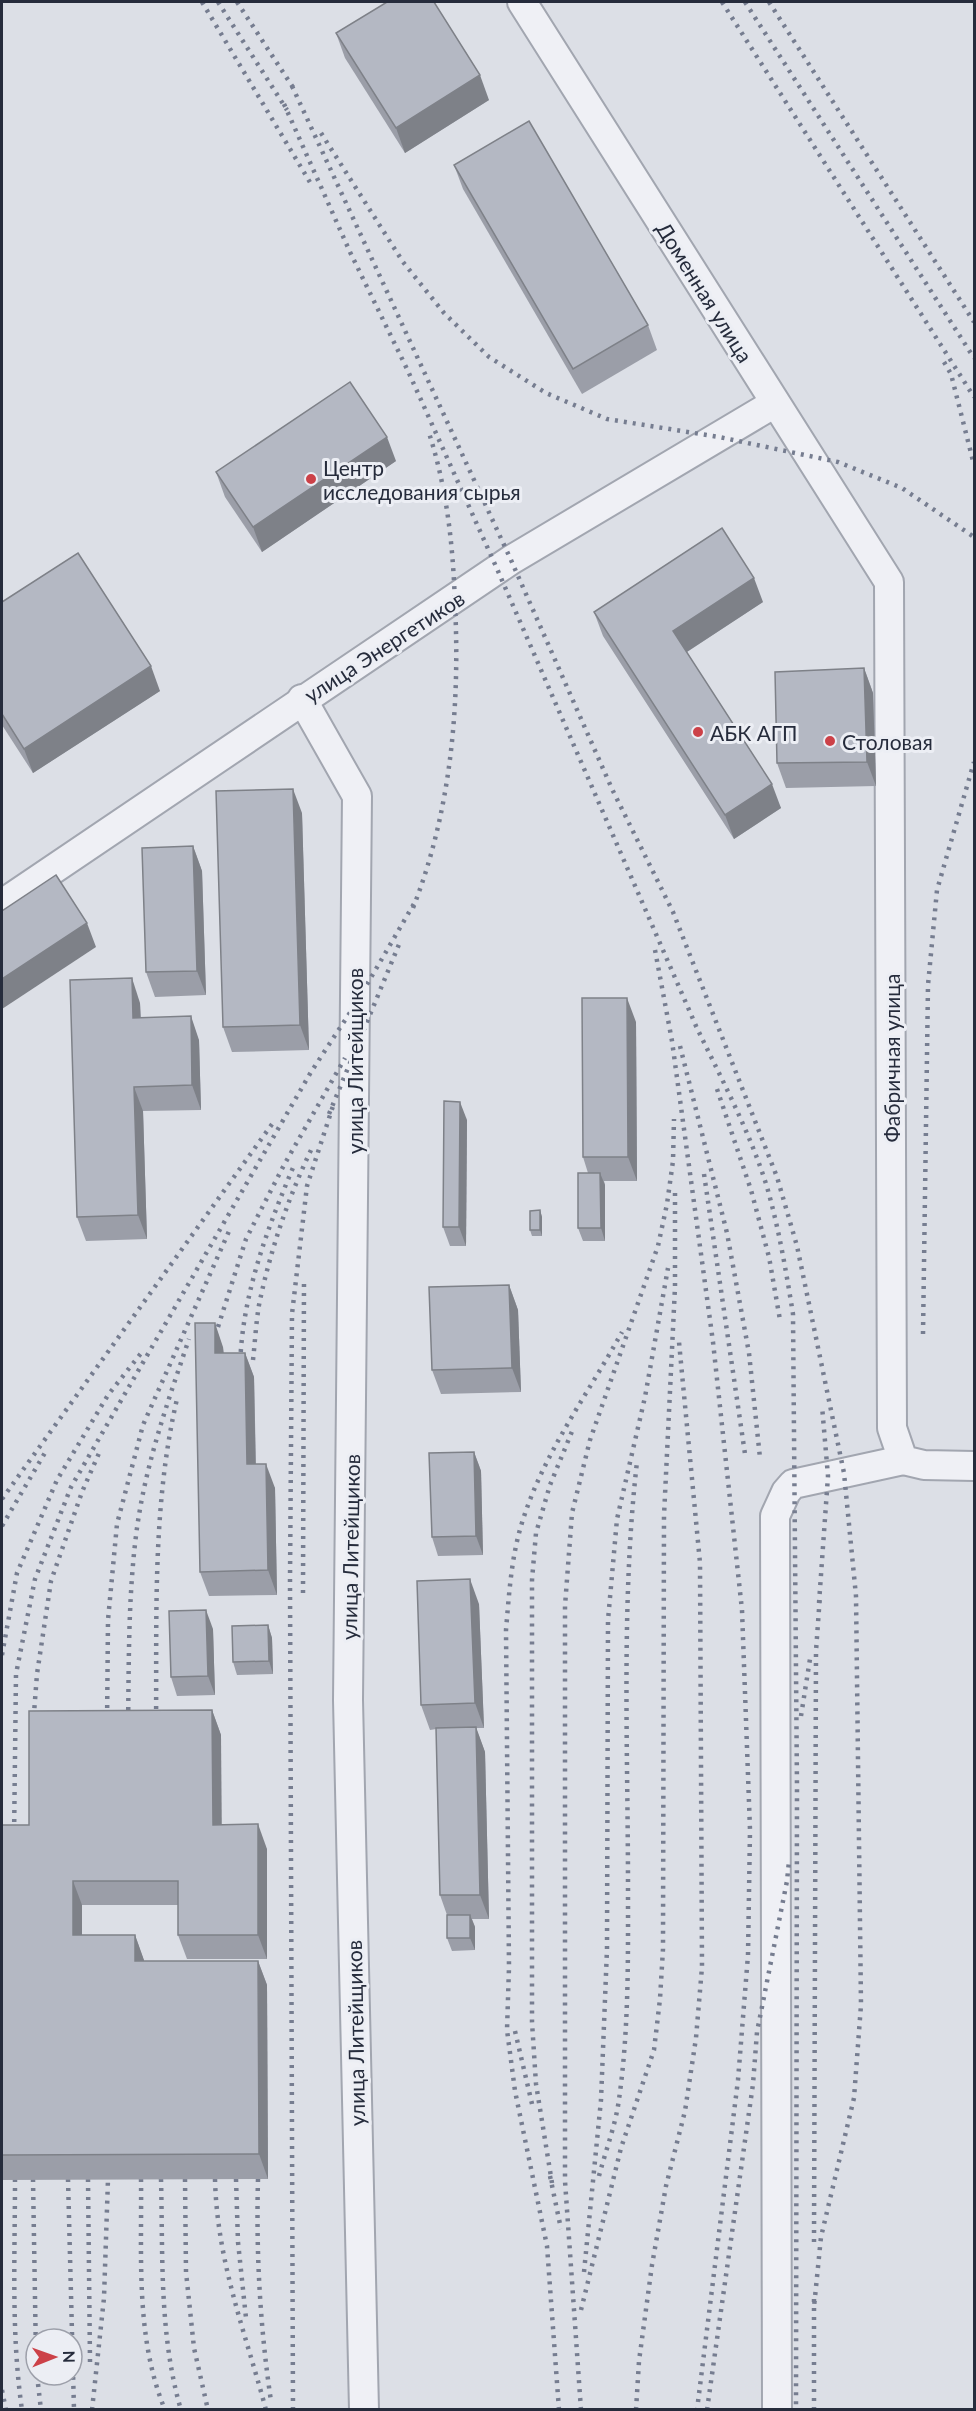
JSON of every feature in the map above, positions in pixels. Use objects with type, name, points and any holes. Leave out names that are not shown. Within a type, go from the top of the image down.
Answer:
[{"type":"street","name":"Доменная улица","points":[[522,2],[889,582]]},
{"type":"street","name":"улица Энергетиков","points":[[2,903],[511,560],[775,403]]},
{"type":"street","name":"Фабричная улица","points":[[889,582],[892,1428],[903,1460]]},
{"type":"street","name":"улица Литейщиков","points":[[302,699],[357,796],[348,1700],[364,2409]]},
{"type":"street","points":[[777,2409],[776,1516],[786,1492],[793,1484],[903,1460],[924,1465],[975,1466]]},
{"type":"building","points":[[387,2],[434,2],[480,75],[396,128],[336,33]]},
{"type":"building","points":[[529,121],[648,325],[573,369],[454,165]]},
{"type":"building","points":[[350,382],[387,437],[253,527],[216,472]]},
{"type":"building","name":"АБК АГП","points":[[722,528],[754,578],[673,631],[772,784],[725,815],[594,612]]},
{"type":"building","points":[[78,553],[151,666],[24,749],[2,714],[2,602]]},
{"type":"building","name":"Столовая","points":[[864,668],[867,762],[777,763],[775,672]]},
{"type":"building","points":[[293,789],[300,1025],[223,1027],[216,791]]},
{"type":"building","points":[[193,846],[197,971],[146,972],[142,848]]},
{"type":"building","points":[[56,875],[87,923],[2,979],[2,911]]},
{"type":"building","points":[[132,978],[133,1018],[191,1016],[192,1085],[134,1087],[138,1215],[77,1217],[70,980]]},
{"type":"building","points":[[582,998],[627,998],[628,1157],[583,1157]]},
{"type":"building","points":[[444,1101],[460,1102],[459,1227],[443,1227]]},
{"type":"building","points":[[578,1173],[600,1173],[601,1228],[578,1228]]},
{"type":"building","points":[[540,1210],[540,1230],[530,1230],[530,1211]]},
{"type":"building","points":[[509,1285],[512,1368],[432,1370],[429,1287]]},
{"type":"building","points":[[195,1323],[215,1323],[215,1353],[245,1353],[247,1464],[266,1464],[268,1570],[200,1572]]},
{"type":"building","points":[[474,1452],[476,1536],[432,1537],[429,1453]]},
{"type":"building","points":[[470,1579],[475,1703],[421,1705],[417,1581]]},
{"type":"building","points":[[206,1610],[208,1676],[171,1677],[169,1611]]},
{"type":"building","points":[[268,1625],[269,1661],[233,1662],[232,1626]]},
{"type":"building","points":[[212,1710],[213,1825],[258,1824],[258,1935],[178,1935],[178,1881],[73,1881],[73,1935],[135,1935],[135,1961],[258,1961],[259,2154],[2,2155],[2,1825],[29,1825],[29,1711]]},
{"type":"building","points":[[476,1727],[480,1895],[440,1895],[436,1728]]},
{"type":"building","points":[[447,1915],[470,1915],[470,1938],[447,1938]]},
{"type":"railway","points":[[202,2],[311,184]]},
{"type":"railway","points":[[218,2],[287,110]]},
{"type":"railway","points":[[237,2],[296,92]]},
{"type":"railway","points":[[722,2],[974,397]]},
{"type":"railway","points":[[745,2],[974,358]]},
{"type":"railway","points":[[769,2],[974,322]]},
{"type":"railway","points":[[292,86],[511,560],[612,789],[673,912],[777,1177],[797,1246],[844,1473],[856,1596],[861,2005],[854,2098],[821,2237],[814,2307]]},
{"type":"railway","points":[[284,104],[350,252],[408,371],[498,571],[696,1026],[744,1126],[767,1187],[779,1234],[793,1314],[797,1787],[796,2410]]},
{"type":"railway","points":[[321,133],[403,262],[444,313],[489,357],[546,393],[607,419],[719,437],[838,462],[902,488],[974,537]]},
{"type":"railway","points":[[944,362],[951,374],[974,465]]},
{"type":"railway","points":[[413,908],[426,871],[444,796],[450,758],[456,681],[451,539],[445,496],[429,433]]},
{"type":"railway","points":[[923,1334],[928,985],[937,890],[974,762]]},
{"type":"railway","points":[[14,1840],[16,1674],[35,1579],[71,1487],[311,1072],[355,1005],[415,902]]},
{"type":"railway","points":[[329,1114],[400,942]]},
{"type":"railway","points":[[655,950],[672,1041],[713,1342],[742,1610],[750,1830],[748,1955],[738,2080],[697,2410]]},
{"type":"railway","points":[[680,1046],[727,1233],[749,1353],[760,1458]]},
{"type":"railway","points":[[218,1327],[246,1239],[284,1165],[345,1058]]},
{"type":"railway","points":[[717,1089],[751,1190],[769,1257],[780,1320]]},
{"type":"railway","points":[[293,2410],[290,1580],[292,1314],[307,1186],[333,1106]]},
{"type":"railway","points":[[581,2410],[565,2181],[565,1606],[572,1513],[590,1440],[658,1246],[673,1161],[674,1119]]},
{"type":"railway","points":[[2,1499],[275,1120]]},
{"type":"railway","points":[[253,1360],[259,1305],[269,1264],[288,1204],[313,1146]]},
{"type":"railway","points":[[240,1370],[250,1290],[266,1238],[295,1163]]},
{"type":"railway","points":[[704,1174],[745,1454]]},
{"type":"railway","points":[[581,2310],[621,2148],[654,2050],[660,1999],[663,1949],[664,1516],[675,1287],[675,1193]]},
{"type":"railway","points":[[107,1726],[108,1620],[117,1524],[143,1425],[230,1229]]},
{"type":"railway","points":[[584,2272],[601,2100],[607,1949],[608,1620],[617,1519],[645,1397],[668,1268]]},
{"type":"railway","points":[[303,1593],[304,1279]]},
{"type":"railway","points":[[559,2410],[547,2246],[515,2091],[507,2030],[509,1967],[506,1630],[515,1552],[530,1500],[566,1426],[622,1332]]},
{"type":"railway","points":[[128,1728],[130,1603],[137,1528],[152,1456],[189,1339]]},
{"type":"railway","points":[[636,2410],[639,2361],[652,2265],[666,2186],[685,2111],[696,2038],[702,1967],[700,1563],[679,1342]]},
{"type":"railway","points":[[2,1655],[17,1573],[57,1480],[108,1395],[142,1352]]},
{"type":"railway","points":[[156,1727],[156,1604],[160,1521],[163,1480],[177,1399]]},
{"type":"railway","points":[[819,1603],[828,1476],[822,1406]]},
{"type":"railway","points":[[552,2183],[536,2084],[532,2022],[532,1580],[536,1533],[550,1485],[573,1429]]},
{"type":"railway","points":[[2,1526],[46,1451]]},
{"type":"railway","points":[[33,1726],[37,1674],[51,1581],[82,1492],[100,1451]]},
{"type":"railway","points":[[599,2176],[618,2106],[626,2024],[627,1621],[637,1462]]},
{"type":"railway","points":[[814,2242],[816,1651],[820,1595]]},
{"type":"railway","points":[[801,1716],[810,1659]]},
{"type":"railway","points":[[707,2410],[753,2084],[757,2032],[789,1861]]},
{"type":"railway","points":[[515,2031],[532,2104]]},
{"type":"railway","points":[[550,2176],[561,2229]]},
{"type":"railway","points":[[15,2179],[15,2324],[22,2410]]},
{"type":"railway","points":[[33,2179],[35,2327]]},
{"type":"railway","points":[[68,2179],[74,2410]]},
{"type":"railway","points":[[88,2179],[90,2362]]},
{"type":"railway","points":[[92,2410],[104,2298],[108,2179]]},
{"type":"railway","points":[[141,2179],[141,2267],[144,2325],[155,2382],[165,2410]]},
{"type":"railway","points":[[161,2179],[163,2295],[169,2353],[181,2410]]},
{"type":"railway","points":[[185,2179],[186,2272],[194,2348],[208,2410]]},
{"type":"railway","points":[[215,2179],[217,2210],[226,2268],[266,2410]]},
{"type":"railway","points":[[236,2179],[238,2242],[246,2318]]},
{"type":"railway","points":[[258,2179],[260,2290],[271,2401]]},
{"type":"railway","points":[[814,2299],[814,2410]]},
{"type":"railway","points":[[38,2387],[41,2410]]},
{"type":"railway","points":[[2,2390],[6,2410]]},
{"type":"place","name":"Центр исследования сырья","points":[[311,479]]},
{"type":"place","name":"АБК АГП","points":[[698,732]]},
{"type":"place","name":"Столовая","points":[[830,741]]}]
